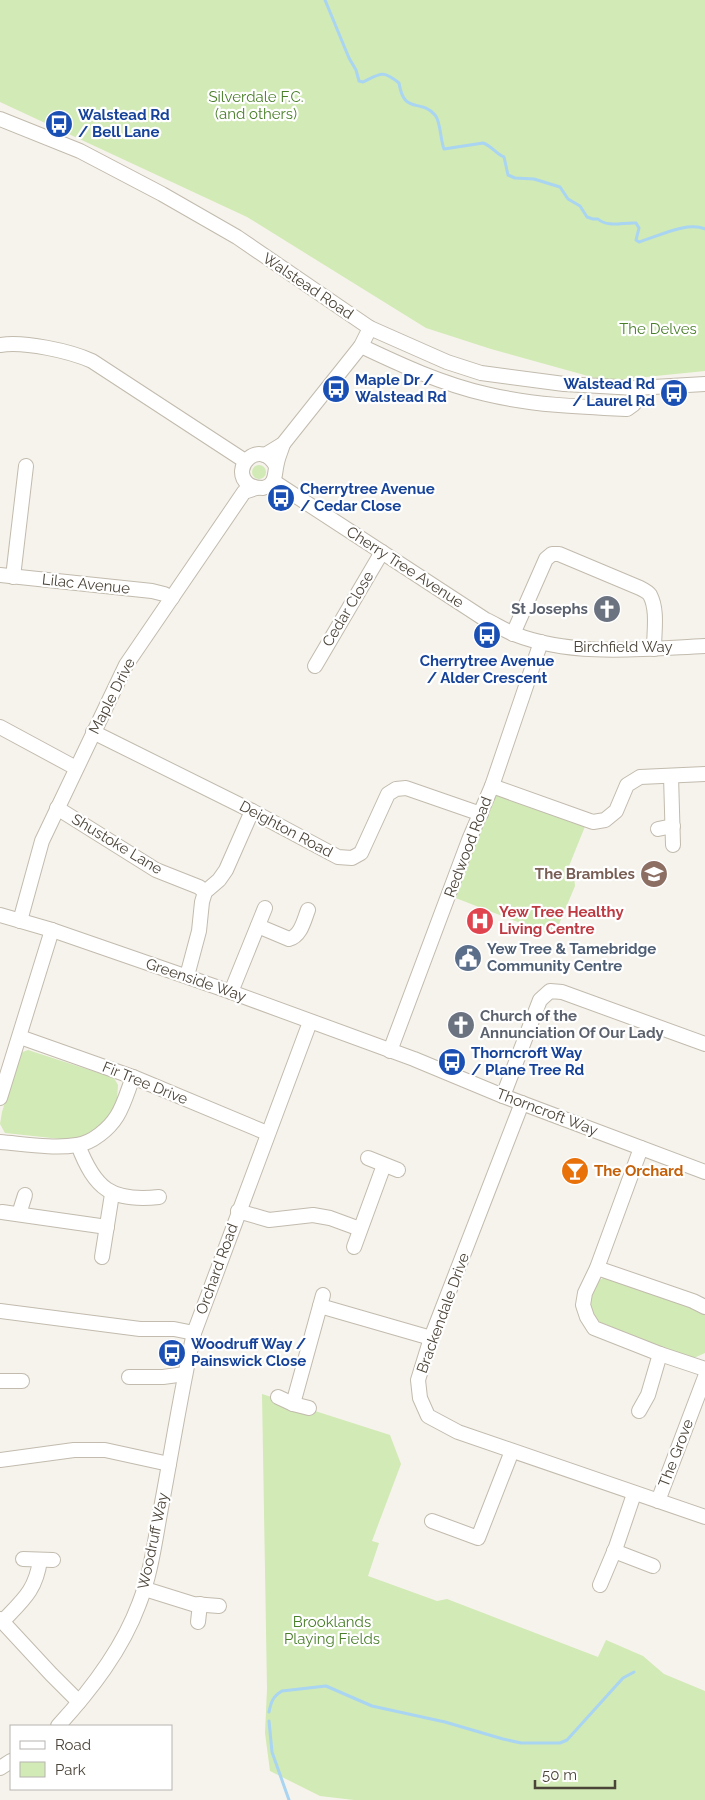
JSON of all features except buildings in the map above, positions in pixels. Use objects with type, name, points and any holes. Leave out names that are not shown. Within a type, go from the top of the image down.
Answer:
[{"type":"street","name":"Walstead Road","points":[[0,119],[80,151],[162,194],[236,238],[370,328],[447,362],[481,372],[564,384],[636,388],[705,384]]},
{"type":"street","points":[[266,455],[282,444],[361,346],[370,328]]},
{"type":"street","points":[[0,345],[42,347],[76,354],[92,361],[245,461]]},
{"type":"street","points":[[361,346],[413,370],[448,383],[484,394],[517,400],[558,405],[627,409],[634,404],[636,388]]},
{"type":"street","points":[[276,466],[273,460],[266,455],[250,456],[242,467],[243,477],[250,490],[265,488],[274,482],[282,444]]},
{"type":"street","points":[[6,576],[26,466]]},
{"type":"street","name":"Cherry Tree Avenue","points":[[274,482],[486,620],[513,634],[541,642]]},
{"type":"street","name":"Maple Drive","points":[[20,921],[42,841],[126,664],[250,490]]},
{"type":"street","name":"Cedar Close","points":[[314,666],[382,552]]},
{"type":"street","points":[[513,634],[546,559],[552,554],[559,554],[649,593],[653,603],[654,614],[654,649]]},
{"type":"street","name":"Lilac Avenue","points":[[6,576],[152,591],[172,598]]},
{"type":"street","name":"Birchfield Way","points":[[541,642],[578,649],[654,649],[705,646]]},
{"type":"street","name":"Redwood Road","points":[[390,1050],[469,840],[492,786],[541,642]]},
{"type":"street","points":[[0,727],[76,768]]},
{"type":"street","name":"Deighton Road","points":[[93,732],[252,811],[338,857],[352,858],[361,853],[388,794],[396,789],[406,788],[480,814]]},
{"type":"street","points":[[492,786],[593,822],[605,820],[616,811],[627,785],[640,777],[705,774]]},
{"type":"street","points":[[671,776],[673,845]]},
{"type":"street","name":"Shustoke Lane","points":[[57,808],[156,870],[199,887],[205,892]]},
{"type":"street","points":[[187,976],[199,931],[205,892],[219,880],[226,870],[252,811]]},
{"type":"street","points":[[658,829],[673,826]]},
{"type":"street","points":[[231,992],[265,908]]},
{"type":"street","points":[[258,926],[289,939],[298,935],[308,910]]},
{"type":"street","name":"Greenside Way","points":[[0,915],[52,930],[187,976],[390,1050]]},
{"type":"street","points":[[0,1098],[52,930]]},
{"type":"street","points":[[503,1096],[540,1000],[550,991],[562,992],[705,1044]]},
{"type":"street","name":"Orchard Road","points":[[0,1311],[140,1329],[174,1329],[194,1333],[310,1022]]},
{"type":"street","name":"Fir Tree Drive","points":[[20,1037],[133,1077],[268,1133]]},
{"type":"street","name":"Thorncroft Way","points":[[390,1050],[503,1096],[705,1172]]},
{"type":"street","points":[[0,1142],[78,1145],[87,1143],[103,1132],[114,1121],[133,1077]]},
{"type":"street","name":"Brackendale Drive","points":[[522,1103],[431,1338],[418,1380],[420,1398],[428,1416],[458,1432],[705,1517]]},
{"type":"street","points":[[78,1145],[88,1168],[100,1184],[112,1194],[129,1198],[159,1197]]},
{"type":"street","points":[[641,1148],[597,1268],[585,1294],[583,1305],[587,1317],[594,1328],[660,1354],[705,1369]]},
{"type":"street","points":[[368,1158],[398,1170]]},
{"type":"street","points":[[354,1247],[384,1165]]},
{"type":"street","points":[[102,1257],[112,1194]]},
{"type":"street","points":[[19,1214],[25,1195]]},
{"type":"street","points":[[238,1211],[269,1220],[313,1215],[330,1218],[360,1230]]},
{"type":"street","points":[[2,1212],[106,1227]]},
{"type":"street","points":[[597,1268],[693,1301],[705,1308]]},
{"type":"street","points":[[294,1404],[322,1300],[431,1338]]},
{"type":"street","name":"Woodruff Way","points":[[59,1725],[80,1702],[107,1665],[127,1632],[144,1589],[194,1333]]},
{"type":"street","points":[[639,1411],[641,1394],[660,1354]]},
{"type":"street","points":[[129,1376],[185,1374]]},
{"type":"street","name":"The Grove","points":[[658,1501],[705,1377]]},
{"type":"street","points":[[0,1380],[22,1381]]},
{"type":"street","points":[[278,1397],[310,1408]]},
{"type":"street","points":[[0,1460],[74,1450],[105,1450],[169,1464]]},
{"type":"street","points":[[432,1521],[478,1538],[512,1451]]},
{"type":"street","points":[[600,1585],[634,1494]]},
{"type":"street","points":[[614,1551],[653,1566]]},
{"type":"street","points":[[23,1560],[47,1560],[27,1596],[2,1620],[50,1674],[80,1702]]},
{"type":"street","points":[[144,1589],[168,1597],[219,1606]]},
{"type":"street","points":[[198,1622],[200,1604]]},
{"type":"green space","points":[[0,0],[705,0],[705,371],[606,381],[491,349],[426,328],[247,217],[0,102]]},
{"type":"green space","points":[[259,465],[264,467],[266,472],[264,477],[259,479],[254,477],[252,472],[254,467]]},
{"type":"green space","points":[[498,791],[586,824],[567,871],[574,878],[575,886],[554,936],[453,897]]},
{"type":"green space","points":[[28,1050],[114,1078],[118,1085],[117,1099],[110,1116],[92,1133],[70,1140],[5,1133],[0,1124],[2,1112],[20,1053]]},
{"type":"green space","points":[[608,1276],[705,1313],[705,1353],[689,1358],[600,1322],[592,1310],[590,1296],[596,1284]]},
{"type":"green space","name":"Brooklands Playing Fields","points":[[262,1394],[390,1435],[401,1464],[372,1541],[379,1543],[368,1576],[437,1601],[447,1599],[598,1657],[606,1640],[643,1656],[664,1674],[705,1691],[705,1800],[354,1800],[320,1796],[270,1771],[265,1733],[267,1689]]},
{"type":"waterway","points":[[325,0],[359,81],[363,82],[382,74],[389,76],[399,83],[401,93],[409,103],[424,107],[435,115],[444,149],[486,144],[504,157],[508,175],[515,178],[534,179],[560,187],[568,199],[580,206],[587,217],[611,224],[636,223],[639,228],[636,240],[639,242],[681,228],[698,227],[705,229]]},
{"type":"waterway","points":[[269,1712],[276,1695],[282,1691],[326,1686],[372,1706],[445,1722],[503,1739],[521,1743],[560,1743],[567,1740],[623,1678],[634,1672]]},
{"type":"waterway","points":[[269,1721],[272,1752],[289,1800]]},
{"type":"place","name":"Walstead Rd / Bell Lane","points":[[59,124]]},
{"type":"place","name":"Maple Dr / Walstead Rd","points":[[336,389]]},
{"type":"place","name":"Walstead Rd / Laurel Rd","points":[[674,393]]},
{"type":"place","name":"Cherrytree Avenue / Cedar Close","points":[[281,498]]},
{"type":"place","name":"St Josephs","points":[[607,609]]},
{"type":"place","name":"Cherrytree Avenue / Alder Crescent","points":[[487,635]]},
{"type":"place","name":"The Brambles","points":[[654,874]]},
{"type":"place","name":"Yew Tree Healthy Living Centre","points":[[480,921]]},
{"type":"place","name":"Yew Tree & Tamebridge Community Centre","points":[[468,958]]},
{"type":"place","name":"Church of the Annunciation Of Our Lady","points":[[461,1025]]},
{"type":"place","name":"Thorncroft Way / Plane Tree Rd","points":[[452,1062]]},
{"type":"place","name":"The Orchard","points":[[575,1171]]},
{"type":"place","name":"Woodruff Way / Painswick Close","points":[[172,1353]]},
{"type":"park label","name":"Silverdale F.C. (and others)","points":[[256,106]]},
{"type":"park label","name":"The Delves","points":[[658,329]]}]
